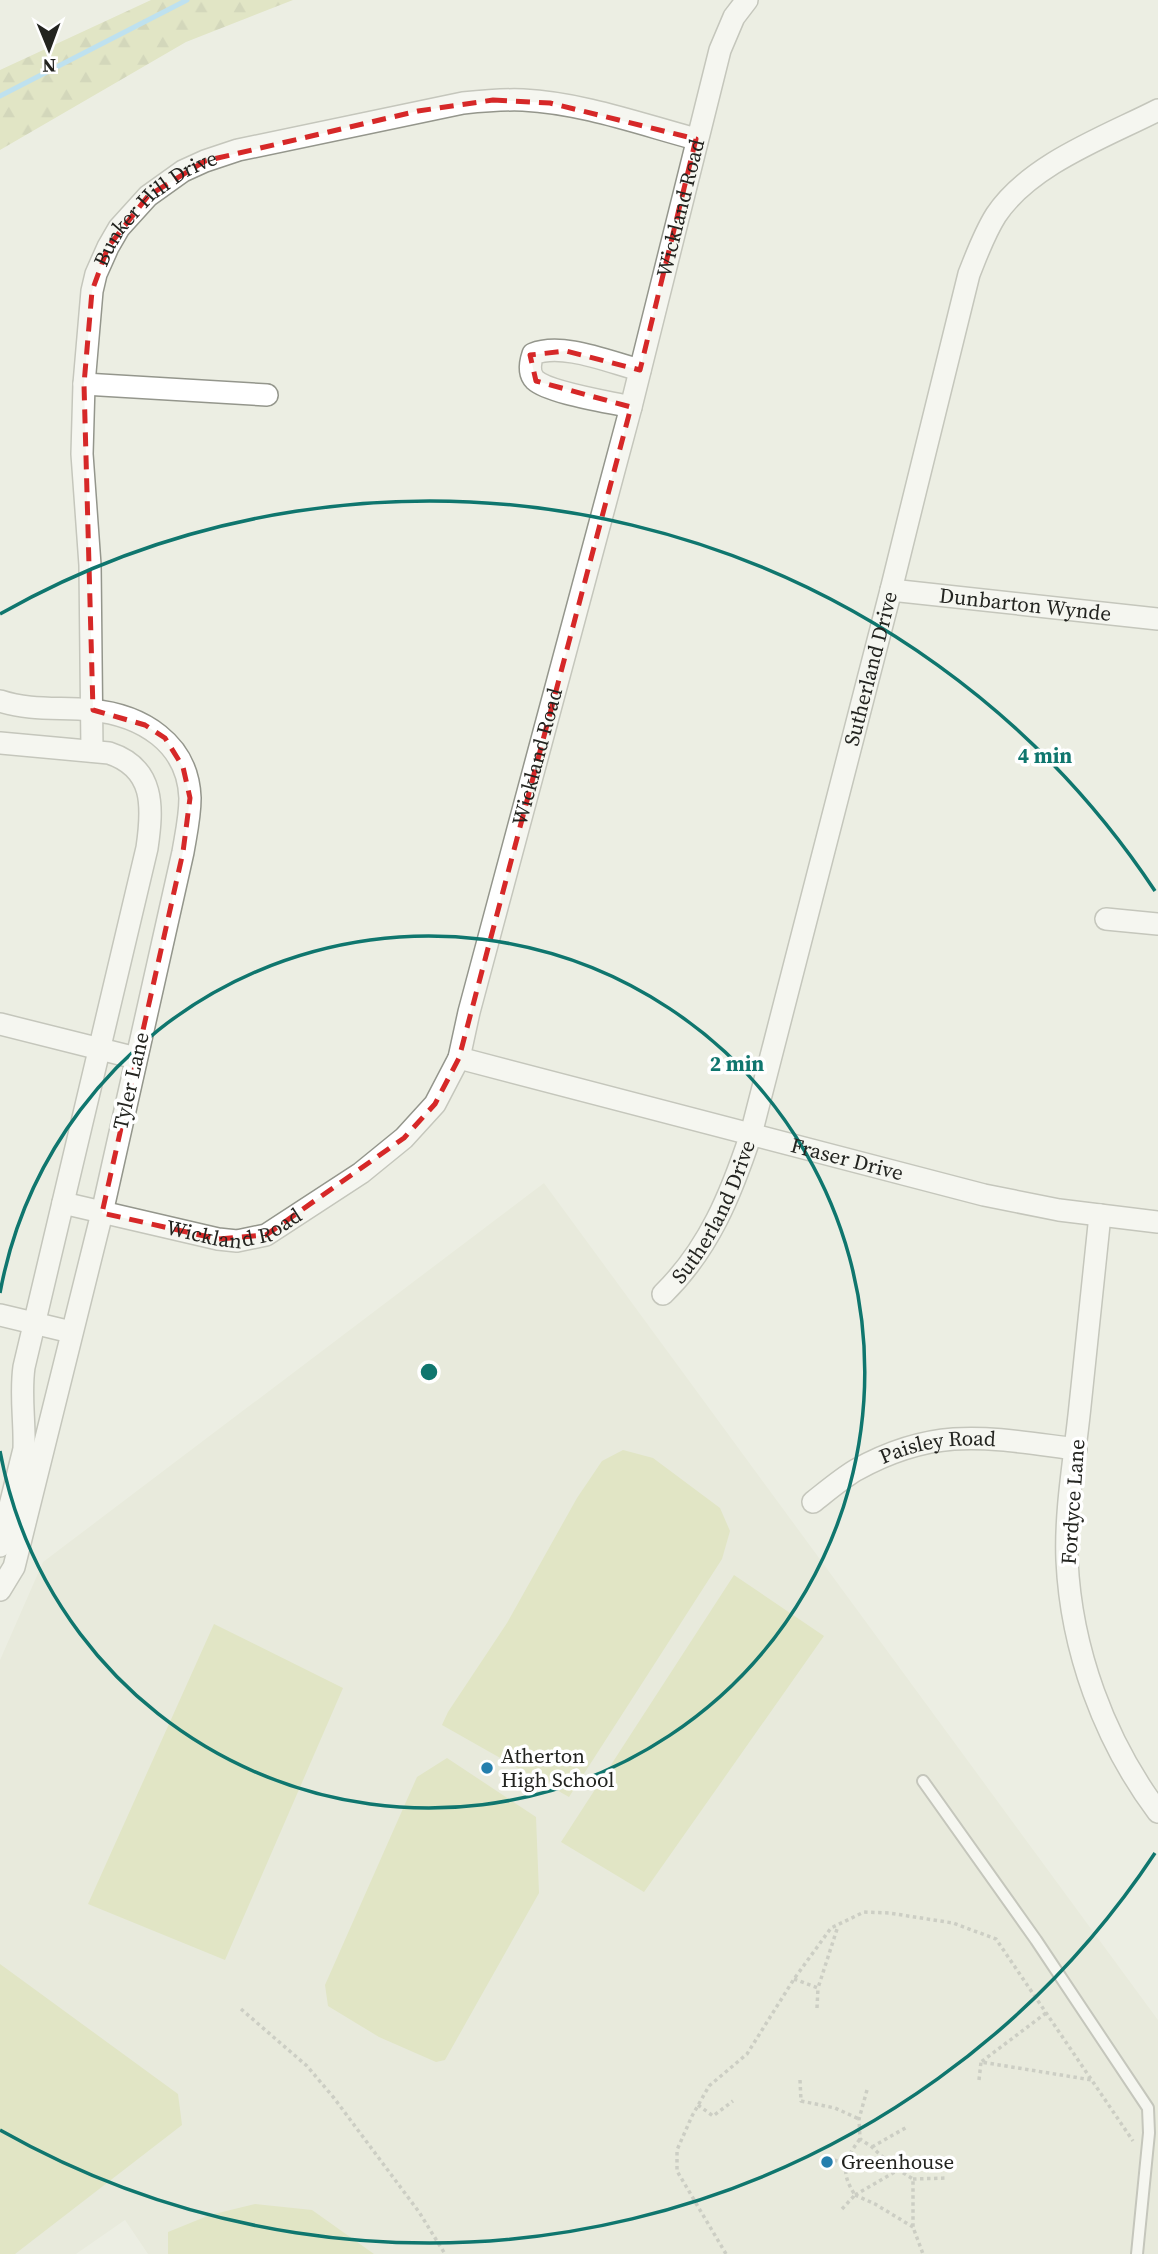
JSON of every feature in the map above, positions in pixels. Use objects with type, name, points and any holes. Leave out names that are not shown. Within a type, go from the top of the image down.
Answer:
[{"type":"street","name":"Wickland Road","points":[[63,1203],[218,1239],[237,1241],[266,1235],[360,1173],[404,1138],[435,1104],[459,1058],[631,407],[696,139],[726,33],[747,0]]},
{"type":"street","name":"Bunker Hill Drive","points":[[92,751],[88,525],[82,454],[84,384],[92,291],[96,274],[119,228],[148,196],[205,160],[238,150],[418,111],[493,100],[550,103],[589,110],[696,139]]},
{"type":"street","name":"Sutherland Drive","points":[[663,1294],[682,1276],[716,1225],[736,1181],[751,1134],[891,590],[966,283],[985,234],[1005,204],[1038,173],[1158,110]]},
{"type":"street","points":[[631,407],[552,388],[536,381],[530,372],[530,362],[533,354],[545,349],[566,351],[640,370]]},
{"type":"street","points":[[84,384],[267,395]]},
{"type":"street","name":"Dunbarton Wynde","points":[[891,590],[1158,619]]},
{"type":"street","name":"Tyler Lane","points":[[0,701],[33,707],[93,710],[145,725],[164,738],[175,751],[188,781],[189,821],[102,1213],[71,1332],[15,1523],[0,1546]]},
{"type":"street","name":"Tyler Lane","points":[[0,743],[92,751],[121,757],[134,765],[144,777],[151,827],[21,1387],[24,1450],[15,1523],[14,1567],[0,1590]]},
{"type":"street","points":[[1106,919],[1158,924]]},
{"type":"street","points":[[0,1024],[136,1059]]},
{"type":"street","name":"Fraser Drive","points":[[459,1058],[984,1195],[1059,1210],[1158,1222]]},
{"type":"street","name":"Fordyce Lane","points":[[1100,1215],[1076,1449],[1067,1557],[1069,1584],[1088,1675],[1127,1764],[1158,1812]]},
{"type":"street","points":[[0,1315],[71,1332]]},
{"type":"street","name":"Paisley Road","points":[[813,1502],[854,1471],[895,1451],[922,1443],[977,1437],[1076,1449]]},
{"type":"lane","points":[[923,1781],[1036,1940],[1148,2108],[1149,2133],[1137,2254]]},
{"type":"path","points":[[726,2254],[677,2171],[677,2150],[709,2086],[747,2054],[794,1979],[831,1928],[864,1912],[953,1923],[996,1939],[1140,2150]]},
{"type":"path","points":[[817,2008],[818,1987],[838,1924]]},
{"type":"path","points":[[794,1979],[818,1987]]},
{"type":"path","points":[[241,2009],[307,2066],[419,2212],[445,2254]]},
{"type":"path","points":[[979,2080],[981,2062],[1046,2013]]},
{"type":"path","points":[[981,2062],[1092,2080]]},
{"type":"path","points":[[800,2080],[801,2101],[835,2108],[859,2119]]},
{"type":"path","points":[[867,2090],[859,2119],[860,2139],[847,2156],[846,2181],[855,2195],[913,2227]]},
{"type":"path","points":[[698,2105],[713,2116],[733,2101]]},
{"type":"path","points":[[872,2147],[907,2127]]},
{"type":"path","points":[[860,2139],[913,2179],[947,2178]]},
{"type":"path","points":[[834,2160],[847,2164]]},
{"type":"path","points":[[842,2209],[855,2195],[898,2170]]},
{"type":"path","points":[[913,2179],[913,2227],[923,2254]]},
{"type":"highlighted area","points":[[493,100],[550,103],[696,139],[640,370],[566,351],[530,355],[536,381],[631,407],[459,1058],[435,1104],[404,1138],[266,1235],[218,1239],[102,1213],[183,852],[190,798],[183,767],[165,738],[145,725],[93,710],[84,384],[92,291],[108,247],[148,196],[205,161],[418,111]]},
{"type":"shaded area","name":"Atherton High School","points":[[544,1183],[1158,2020],[1158,2254],[148,2254],[125,2220],[76,2254],[0,2254],[0,1660],[43,1562]]},
{"type":"green space","points":[[151,0],[293,0],[186,42],[0,150],[0,70]]},
{"type":"green space","points":[[623,1450],[653,1458],[720,1508],[730,1531],[722,1559],[569,1797],[442,1725],[507,1623],[577,1498],[602,1461]]},
{"type":"green space","points":[[734,1575],[824,1636],[644,1892],[561,1842]]},
{"type":"green space","points":[[214,1624],[343,1688],[225,1960],[88,1904]]},
{"type":"green space","points":[[447,1758],[536,1817],[539,1893],[445,2060],[436,2062],[379,2037],[328,2006],[325,1985],[417,1777]]},
{"type":"green space","points":[[0,1964],[178,2094],[182,2125],[15,2254],[0,2254]]},
{"type":"green space","points":[[255,2204],[312,2210],[374,2254],[168,2254],[168,2232],[210,2215]]},
{"type":"waterway","points":[[0,96],[187,0]]},
{"type":"place","name":"Atherton High School","points":[[487,1768]]},
{"type":"place","name":"Greenhouse","points":[[827,2162]]}]
